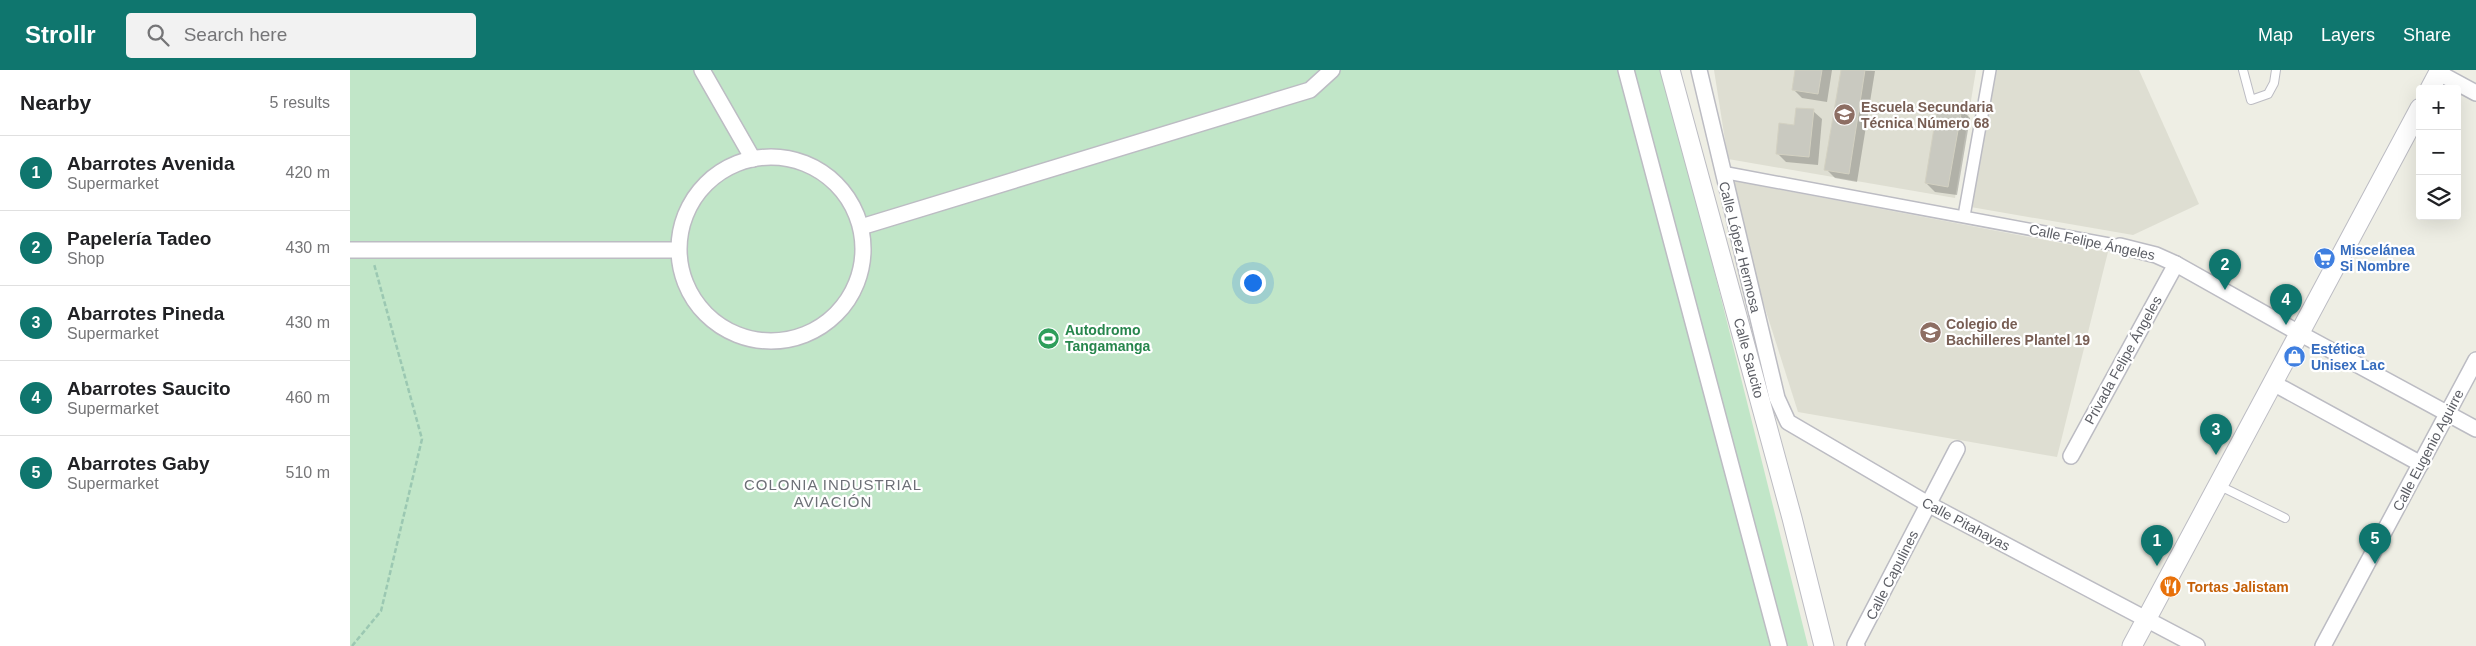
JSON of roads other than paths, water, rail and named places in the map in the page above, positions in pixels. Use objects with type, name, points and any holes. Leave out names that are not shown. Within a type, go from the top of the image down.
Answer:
[{"type":"street","points":[[702,70],[753,159]]},
{"type":"street","points":[[861,226],[1310,90],[1332,70]]},
{"type":"street","points":[[1626,70],[1779,646]]},
{"type":"street","name":"Calle Saucito","points":[[1670,70],[1824,646]]},
{"type":"street","name":"Calle López Hermosa","points":[[1699,70],[1777,398],[1788,422]]},
{"type":"street","points":[[1964,216],[1990,70]]},
{"type":"street","points":[[2436,77],[2476,93]]},
{"type":"street","points":[[2132,646],[2416,115]]},
{"type":"street","points":[[769,157],[794,160],[816,168],[836,183],[851,203],[861,226],[864,252],[858,280],[844,306],[823,326],[796,338],[767,342],[741,337],[718,325],[699,307],[686,285],[678,250],[681,232],[690,207],[706,185],[728,168],[753,159],[769,157]]},
{"type":"street","name":"Calle Felipe Ángeles","points":[[1700,177],[1722,172],[1964,216],[2120,246],[2156,255],[2176,264],[2298,333],[2476,429]]},
{"type":"street","points":[[350,250],[678,250]]},
{"type":"street","name":"Privada Felipe Ángeles","points":[[2070,456],[2176,264]]},
{"type":"street","name":"Calle Eugenio Aguirre","points":[[2323,646],[2476,360]]},
{"type":"street","points":[[2273,383],[2421,464]]},
{"type":"street","name":"Calle Pitahayas","points":[[1788,422],[1928,504],[2197,646]]},
{"type":"street","name":"Calle Capulines","points":[[1856,646],[1957,449]]},
{"type":"lane","points":[[2244,70],[2251,100],[2268,94],[2274,83],[2276,70]]},
{"type":"lane","points":[[2218,485],[2285,518]]},
{"type":"place","name":"Escuela Secundaria Técnica Número 68","points":[[1845,115]]},
{"type":"place","name":"Miscelánea Si Nombre","points":[[2324,258]]},
{"type":"place","name":"Papelería Tadeo","points":[[2225,290]]},
{"type":"place","name":"Abarrotes Saucito","points":[[2286,325]]},
{"type":"place","name":"Colegio de Bachilleres Plantel 19","points":[[1930,332]]},
{"type":"place","name":"Autodromo Tangamanga","points":[[1049,338]]},
{"type":"place","name":"Estética Unisex Lac","points":[[2295,357]]},
{"type":"place","name":"Abarrotes Pineda","points":[[2216,455]]},
{"type":"place","name":"Abarrotes Gaby","points":[[2375,564]]},
{"type":"place","name":"Abarrotes Avenida","points":[[2157,566]]},
{"type":"place","name":"Tortas Jalistam","points":[[2171,587]]},
{"type":"district","name":"COLONIA INDUSTRIAL AVIACIÓN","points":[[833,492]]}]
